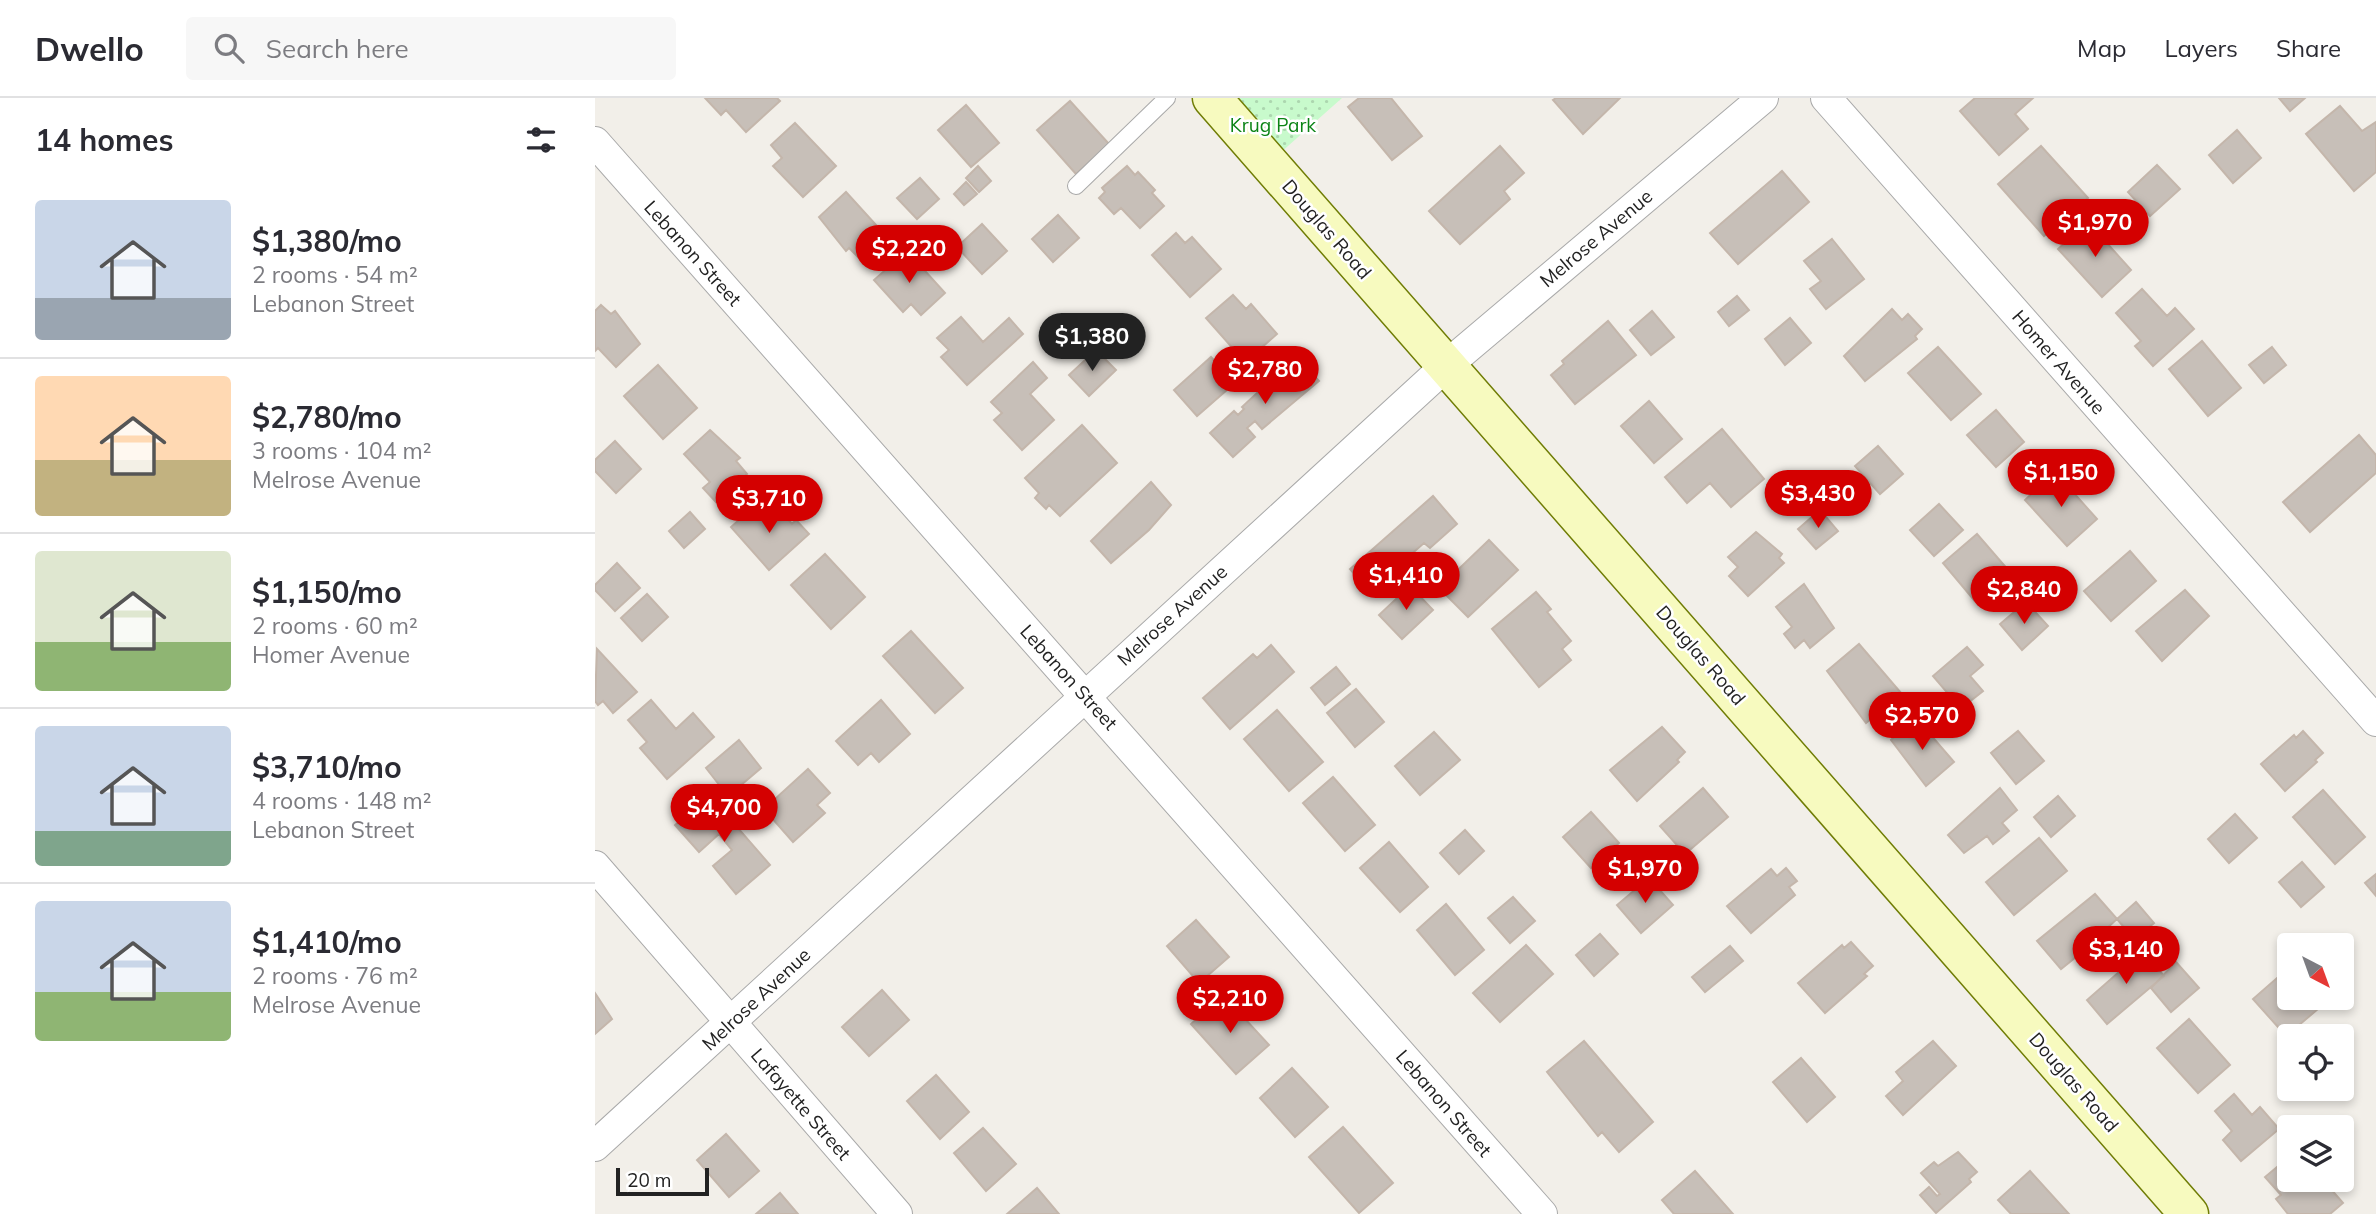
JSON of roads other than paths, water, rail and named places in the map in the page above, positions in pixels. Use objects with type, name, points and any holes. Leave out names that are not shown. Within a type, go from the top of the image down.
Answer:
[{"type":"street","name":"Douglas Road","points":[[1212,98],[2189,1214]]},
{"type":"street","name":"Melrose Avenue","points":[[595,1146],[1447,365],[1763,98]]},
{"type":"street","name":"Homer Avenue","points":[[1826,98],[2376,721]]},
{"type":"street","name":"Lebanon Street","points":[[595,142],[1542,1214]]},
{"type":"street","name":"Lafayette Street","points":[[595,866],[897,1214]]},
{"type":"lane","points":[[1076,186],[1167,98]]},
{"type":"park label","name":"Krug Park","points":[[1273,125]]}]
